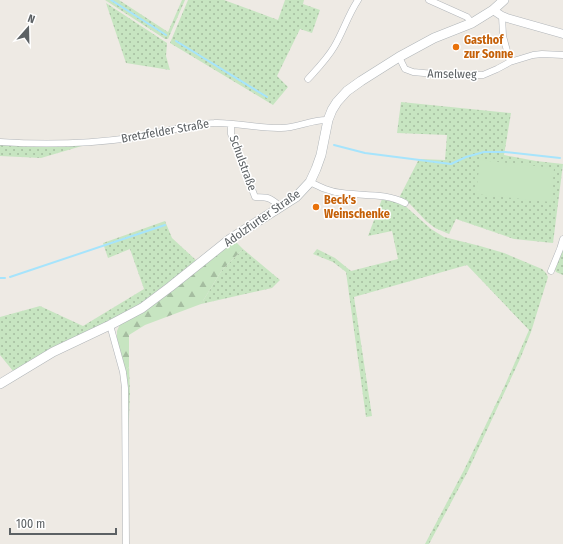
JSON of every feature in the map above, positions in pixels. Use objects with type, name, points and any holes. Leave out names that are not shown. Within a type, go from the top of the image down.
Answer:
[{"type":"main road","name":"Adolzfurter Straße","points":[[0,384],[53,352],[142,308],[230,238],[296,197],[310,182],[321,156],[328,120],[332,110],[347,91],[361,81],[434,38],[472,23],[494,10],[504,0]]},
{"type":"street","points":[[308,79],[335,46],[352,9],[358,0]]},
{"type":"street","points":[[429,0],[467,17],[472,23]]},
{"type":"street","points":[[494,10],[502,16],[563,34]]},
{"type":"street","points":[[502,16],[503,36],[510,62]]},
{"type":"street","name":"Amselweg","points":[[399,58],[405,69],[412,72],[445,75],[483,74],[510,62],[533,55],[563,55]]},
{"type":"street","name":"Bretzfelder Straße","points":[[0,142],[62,144],[92,143],[131,138],[214,123],[282,128],[295,127],[320,120],[328,120]]},
{"type":"street","name":"Schulstraße","points":[[231,124],[231,134],[255,197],[267,197],[281,207]]},
{"type":"street","points":[[310,182],[327,190],[340,193],[384,197],[406,203]]},
{"type":"street","points":[[551,271],[563,240]]},
{"type":"street","points":[[110,325],[123,372],[125,388],[126,544]]},
{"type":"green space","points":[[105,0],[119,0],[168,32],[182,0],[185,0],[168,39],[165,39]]},
{"type":"green space","points":[[188,0],[224,0],[278,20],[285,0],[304,0],[303,4],[320,10],[312,33],[300,29],[277,76],[288,87],[273,105],[170,43]]},
{"type":"green space","points":[[106,3],[167,43],[166,56],[170,70],[126,63]]},
{"type":"green space","points":[[401,102],[511,113],[504,155],[563,164],[553,243],[514,239],[456,219],[449,234],[435,228],[410,204],[399,198],[419,159],[445,160],[447,135],[397,133]]},
{"type":"green space","points":[[0,142],[92,143],[41,158],[0,156]]},
{"type":"green space","points":[[480,160],[554,168],[551,202],[476,194]]},
{"type":"green space","points":[[382,199],[403,204],[431,229],[444,237],[504,253],[542,269],[548,277],[531,332],[520,359],[468,471],[429,544],[425,544],[464,470],[505,385],[529,330],[467,265],[354,297],[372,416],[366,417],[346,272],[333,262],[313,254],[317,249],[335,258],[351,271],[398,259],[392,231],[368,236]]},
{"type":"green space","points":[[165,221],[172,238],[197,261],[139,305],[13,371],[0,355],[0,317],[40,306],[83,326],[144,289],[130,249],[108,258],[103,243]]},
{"type":"green space","points":[[234,240],[243,249],[222,270],[201,304],[145,325],[129,335],[129,367],[124,371],[117,338],[117,331],[120,324]]},
{"type":"green space","points":[[563,246],[563,275],[556,272],[554,268]]},
{"type":"green space","points":[[243,249],[280,280],[272,288],[201,304],[222,270]]},
{"type":"green space","points":[[129,367],[130,392],[127,471],[124,371]]},
{"type":"waterway","points":[[111,0],[166,35]]},
{"type":"waterway","points":[[176,41],[267,97]]},
{"type":"waterway","points":[[334,145],[365,153],[451,164],[466,157],[484,152],[505,152],[560,158]]},
{"type":"waterway","points":[[10,277],[165,225]]},
{"type":"waterway","points":[[0,278],[5,278]]},
{"type":"place","name":"Gasthof zur Sonne","points":[[456,47]]},
{"type":"place","name":"Beck's Weinschenke","points":[[316,207]]}]
